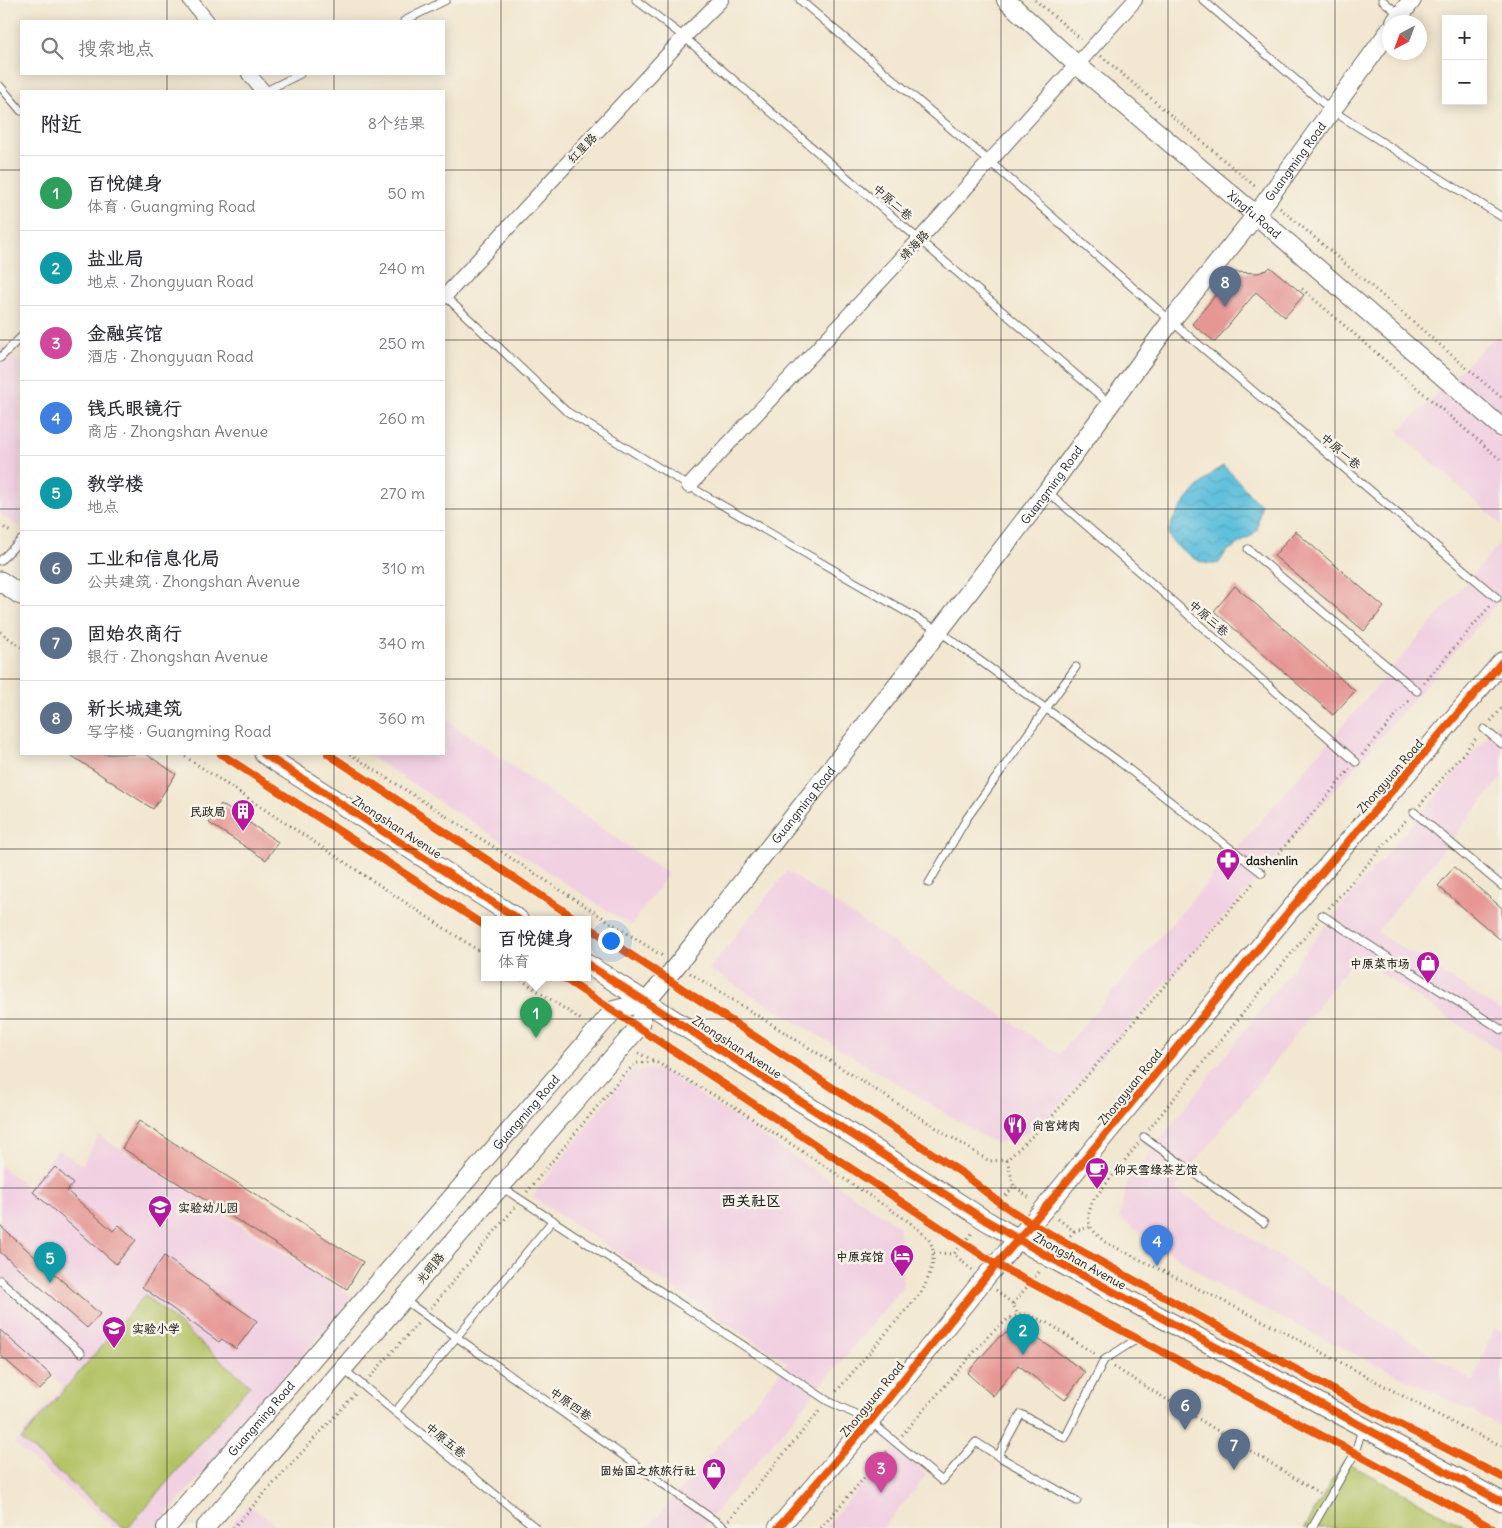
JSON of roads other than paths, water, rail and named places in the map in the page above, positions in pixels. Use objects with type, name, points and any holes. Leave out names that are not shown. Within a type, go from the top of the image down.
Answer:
[{"type":"main road","points":[[0,581],[20,594]]},
{"type":"main road","name":"Zhongyuan Road","points":[[778,1528],[870,1421],[1300,898],[1502,662]]},
{"type":"main road","name":"Zhongshan Avenue","points":[[266,755],[513,916]]},
{"type":"main road","name":"Zhongshan Avenue","points":[[591,967],[1018,1239],[1151,1314],[1502,1502]]},
{"type":"street","points":[[190,0],[206,20]]},
{"type":"street","name":"红星路","points":[[445,295],[684,37],[721,0]]},
{"type":"street","name":"Xingfu Road","points":[[1006,0],[1076,64],[1256,215],[1502,428]]},
{"type":"street","name":"靖海路","points":[[689,486],[919,240],[1135,0]]},
{"type":"street","points":[[1401,15],[1412,0]]},
{"type":"street","name":"Guangming Road","points":[[166,1528],[614,1010],[646,1002],[677,965],[1047,491],[1171,321],[1256,215],[1382,41]]},
{"type":"street","points":[[250,75],[263,90]]},
{"type":"street","name":"光明路","points":[[205,1528],[639,1027],[646,1002]]},
{"type":"lane","points":[[406,20],[446,0]]},
{"type":"lane","name":"中原二巷","points":[[636,0],[684,37],[1110,404]]},
{"type":"lane","name":"中原一巷","points":[[800,0],[989,161],[1171,321],[1497,598]]},
{"type":"lane","points":[[1203,0],[1332,110],[1502,218]]},
{"type":"lane","points":[[1382,0],[1395,15]]},
{"type":"lane","points":[[266,90],[298,75]]},
{"type":"lane","points":[[0,86],[20,110]]},
{"type":"lane","points":[[445,297],[566,411],[689,486],[939,631],[1116,760],[1262,874]]},
{"type":"lane","points":[[0,358],[20,338]]},
{"type":"lane","name":"中原三巷","points":[[1047,491],[1356,762]]},
{"type":"lane","points":[[0,561],[20,541]]},
{"type":"lane","points":[[1248,549],[1417,691]]},
{"type":"lane","points":[[929,883],[967,818],[1076,667]]},
{"type":"lane","points":[[1484,729],[1502,744]]},
{"type":"lane","points":[[1414,812],[1502,886]]},
{"type":"lane","points":[[1322,916],[1502,1030]]},
{"type":"lane","points":[[1144,1136],[1264,1223]]},
{"type":"lane","points":[[500,1186],[828,1401],[870,1421],[942,1481],[976,1442],[1078,1501]]},
{"type":"lane","points":[[395,1412],[553,1220]]},
{"type":"lane","points":[[0,1280],[81,1353]]},
{"type":"lane","name":"中原四巷","points":[[404,1299],[725,1528]]},
{"type":"lane","points":[[998,1456],[1022,1414],[1065,1438],[1104,1360],[1137,1339]]},
{"type":"lane","name":"中原五巷","points":[[343,1369],[536,1528]]},
{"type":"lane","points":[[1312,1528],[1355,1452],[1363,1426]]},
{"type":"water","points":[[1223,466],[1261,505],[1257,530],[1226,552],[1219,563],[1215,564],[1195,559],[1179,548],[1169,535],[1174,518],[1181,508],[1208,477]]},
{"type":"place","name":"新长城建筑","points":[[1225,307]]},
{"type":"place","name":"民政局","points":[[243,832]]},
{"type":"place","name":"dashenlin","points":[[1228,881]]},
{"type":"place","name":"中原菜市场","points":[[1428,984]]},
{"type":"place","name":"百悦健身","points":[[536,1038]]},
{"type":"place","name":"尚宫烤肉","points":[[1015,1146]]},
{"type":"place","name":"仰天雪绿茶艺馆","points":[[1097,1190]]},
{"type":"place","name":"实验幼儿园","points":[[160,1228]]},
{"type":"place","name":"钱氏眼镜行","points":[[1157,1266]]},
{"type":"place","name":"中原宾馆","points":[[902,1277]]},
{"type":"place","name":"教学楼","points":[[50,1283]]},
{"type":"place","name":"实验小学","points":[[114,1349]]},
{"type":"place","name":"盐业局","points":[[1023,1355]]},
{"type":"place","name":"工业和信息化局","points":[[1185,1430]]},
{"type":"place","name":"固始农商行","points":[[1234,1470]]},
{"type":"place","name":"固始国之旅旅行社","points":[[714,1491]]},
{"type":"place","name":"金融宾馆","points":[[881,1493]]},
{"type":"district","name":"西关社区","points":[[751,1200]]}]
